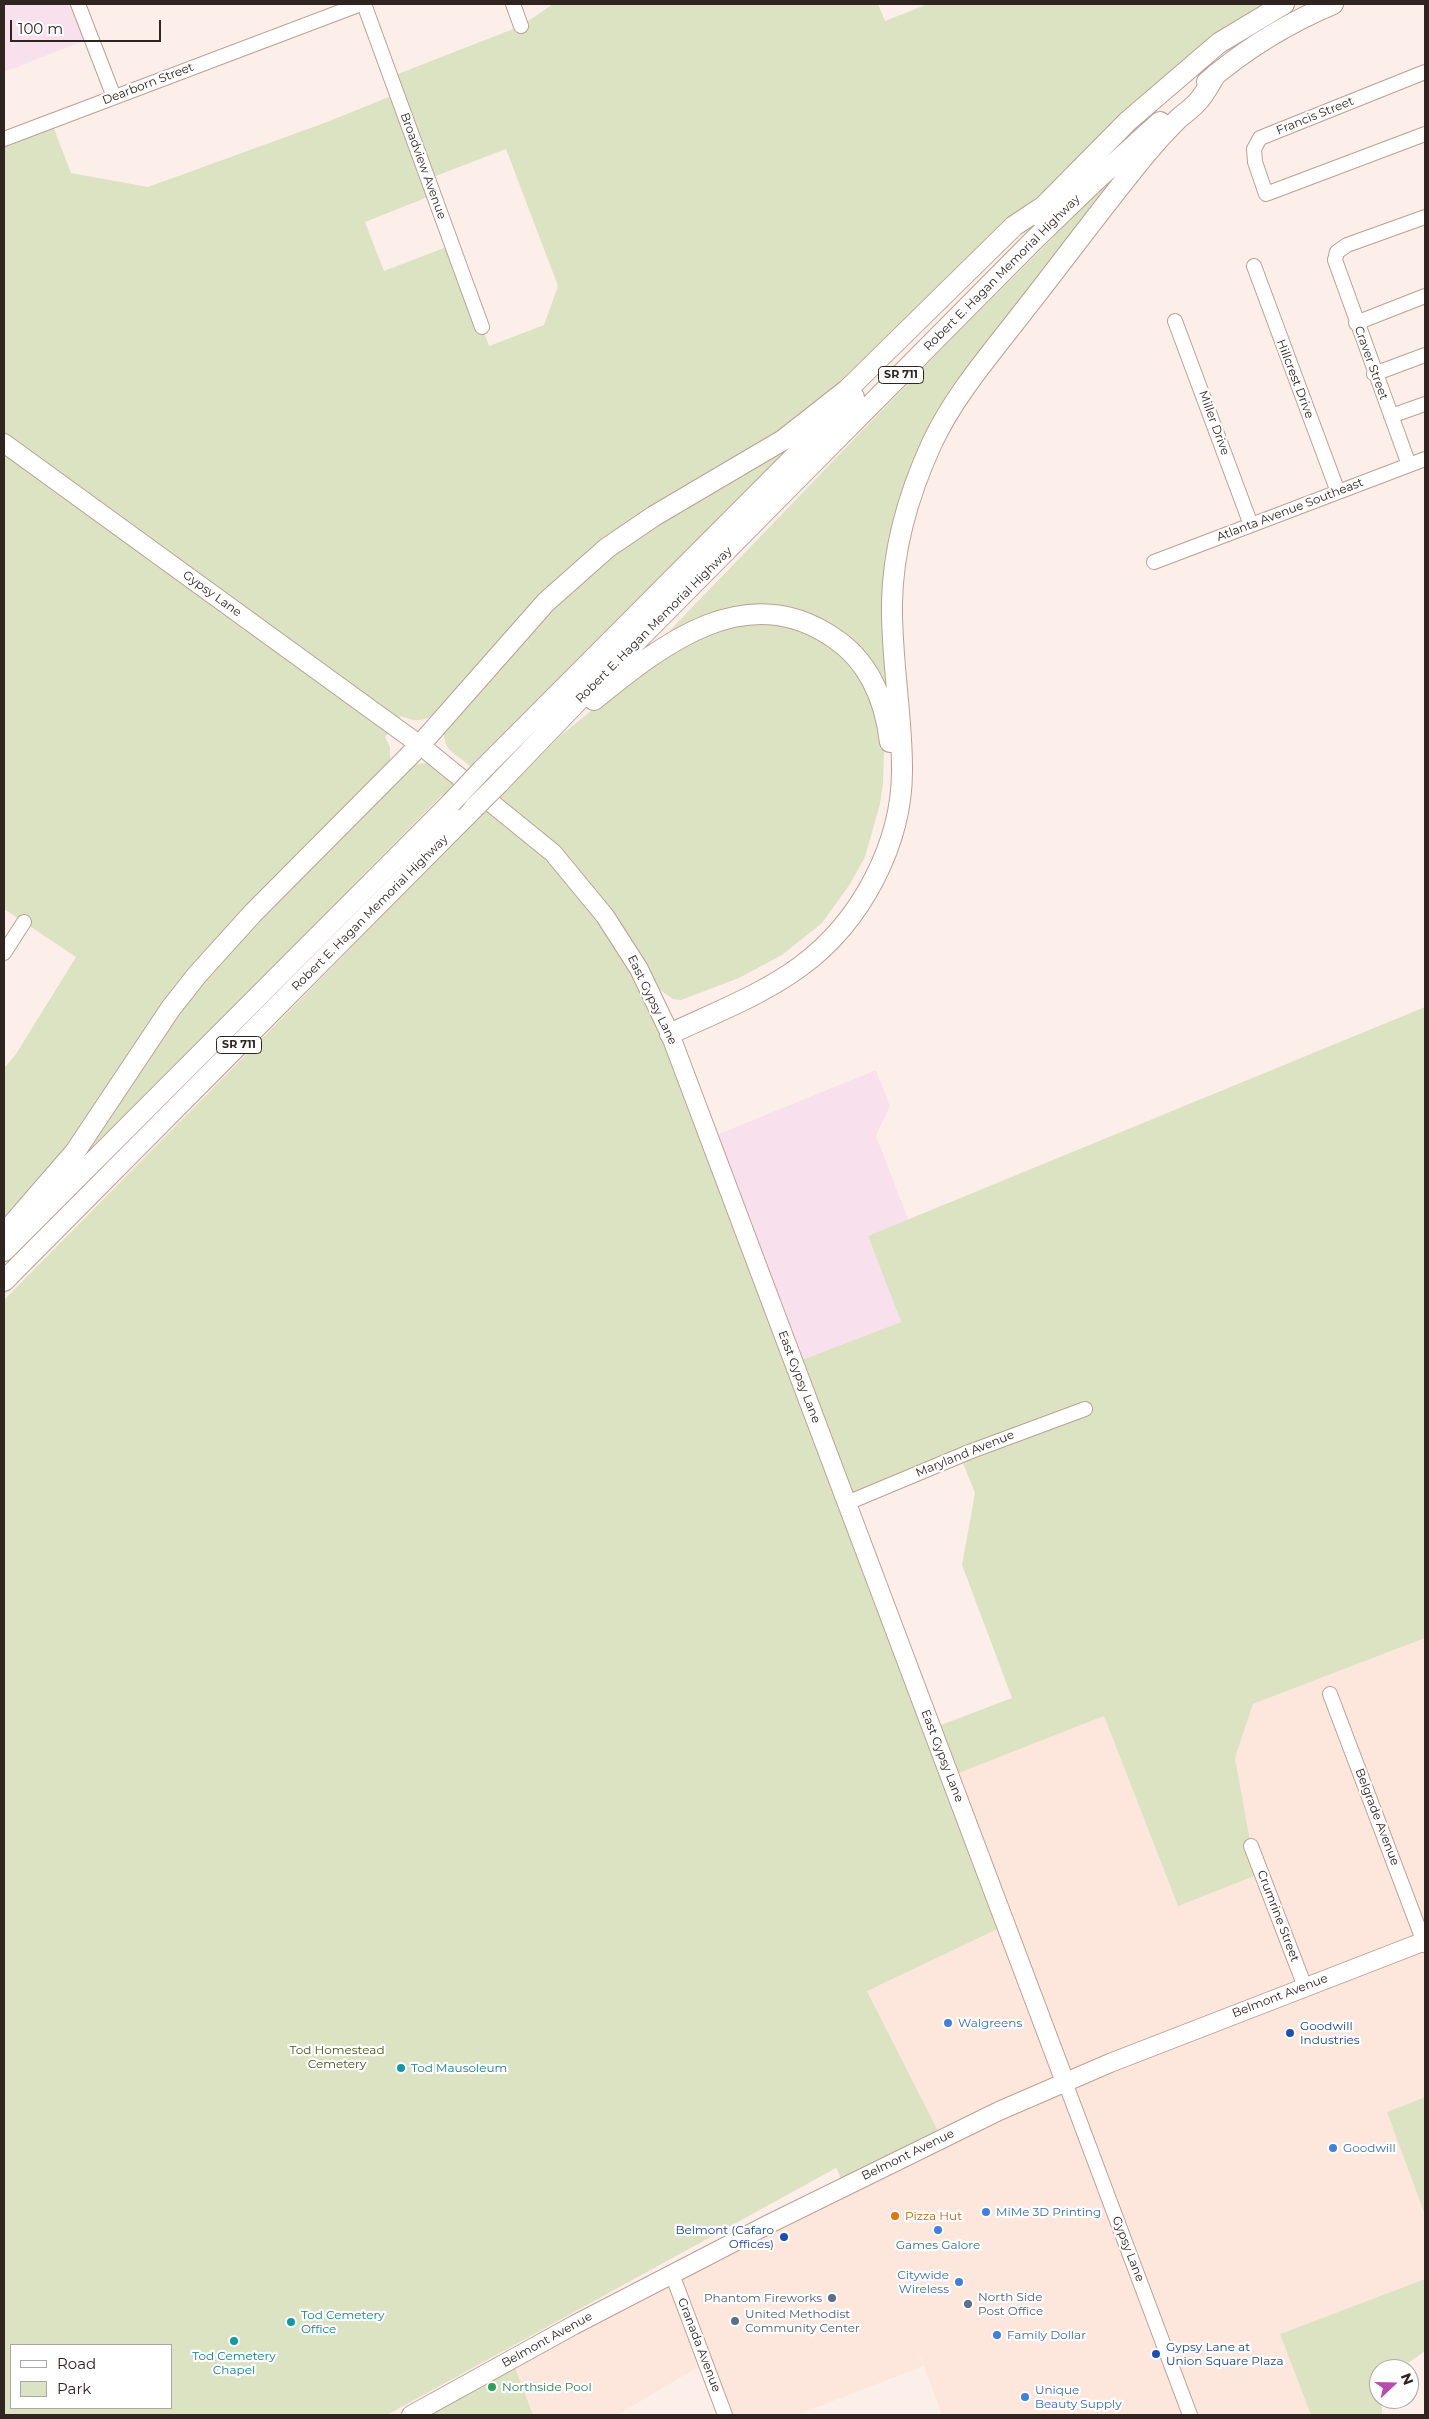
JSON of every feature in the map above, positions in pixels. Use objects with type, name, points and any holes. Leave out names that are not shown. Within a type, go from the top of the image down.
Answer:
[{"type":"highway","name":"Robert E. Hagan Memorial Highway","points":[[4,1251],[1128,121],[1220,42],[1284,4]]},
{"type":"highway","name":"Robert E. Hagan Memorial Highway","points":[[4,1282],[1094,181],[1216,74],[1274,34],[1332,4]]},
{"type":"highway","points":[[668,1028],[775,984],[801,967],[830,942],[856,909],[878,870],[894,830],[900,801],[902,772],[901,738],[892,603],[902,528],[915,484],[933,441],[956,402],[983,364],[1148,151],[1200,100],[1216,74]]},
{"type":"highway","points":[[4,1234],[45,1189],[75,1152],[171,1008],[196,974],[253,913],[420,746],[546,602],[607,548],[654,516],[783,440],[848,389],[1014,226],[1044,206]]},
{"type":"highway","points":[[557,724],[576,714],[625,675],[675,640],[735,615],[761,613],[785,615],[806,622],[841,643],[871,676],[881,698],[888,723],[891,748],[888,807],[867,868],[852,896],[836,919],[815,941],[792,960],[767,976],[668,1028]]},
{"type":"main road","name":"Gypsy Lane","points":[[4,443],[420,746]]},
{"type":"main road","name":"East Gypsy Lane","points":[[420,746],[553,853],[605,916],[639,969],[668,1028],[1066,2082]]},
{"type":"main road","name":"Belmont Avenue","points":[[411,2415],[574,2325],[672,2274],[950,2135],[1066,2082],[1305,1986],[1425,1942]]},
{"type":"street","points":[[78,4],[114,97]]},
{"type":"street","name":"Dearborn Street","points":[[4,140],[362,4]]},
{"type":"street","name":"Broadview Avenue","points":[[362,4],[482,328]]},
{"type":"street","points":[[513,4],[521,26]]},
{"type":"street","name":"Francis Street","points":[[1425,72],[1260,138],[1254,149],[1255,162],[1266,194],[1335,166],[1425,134]]},
{"type":"street","name":"Craver Street","points":[[1409,465],[1374,374],[1335,260],[1336,252],[1347,245],[1425,217]]},
{"type":"street","name":"Hillcrest Drive","points":[[1254,266],[1338,492]]},
{"type":"street","points":[[1356,323],[1425,296]]},
{"type":"street","name":"Miller Drive","points":[[1175,322],[1252,525]]},
{"type":"street","points":[[1374,374],[1425,354]]},
{"type":"street","points":[[1391,416],[1425,404]]},
{"type":"street","name":"Atlanta Avenue Southeast","points":[[1154,562],[1425,459]]},
{"type":"street","points":[[4,953],[24,922]]},
{"type":"street","name":"Maryland Avenue","points":[[847,1503],[969,1452],[1085,1409]]},
{"type":"street","name":"Belgrade Avenue","points":[[1330,1694],[1425,1942]]},
{"type":"street","name":"Crumrine Street","points":[[1251,1846],[1305,1986]]},
{"type":"street","name":"Gypsy Lane","points":[[1066,2082],[1190,2415]]},
{"type":"street","name":"Granada Avenue","points":[[672,2274],[725,2415]]},
{"type":"shaded area","points":[[4,4],[78,4],[91,38],[4,72]]},
{"type":"shaded area","points":[[876,1070],[890,1106],[876,1136],[909,1221],[868,1236],[901,1322],[794,1363],[709,1138]]},
{"type":"shaded area","points":[[1425,1638],[1425,2097],[1387,2112],[1425,2215],[1425,2279],[1280,2334],[1311,2415],[942,2415],[912,2334],[923,2366],[797,2415],[725,2415],[705,2363],[617,2415],[533,2415],[512,2359],[941,2139],[867,1990],[1006,1925],[950,1776],[1104,1716],[1178,1906],[1251,1846],[1235,1758],[1253,1704]]},
{"type":"green space","points":[[553,4],[878,4],[885,21],[928,4],[1264,4],[1193,51],[1040,195],[1012,215],[859,367],[774,436],[528,609],[518,618],[436,713],[419,720],[401,716],[385,737],[390,747],[390,763],[249,909],[47,1177],[4,1222],[4,1068],[16,1054],[76,957],[4,909],[4,139],[51,121],[71,173],[148,187],[327,122],[396,94],[390,77],[521,26]],"holes":[[[506,149],[558,286],[544,325],[489,346],[452,245],[384,271],[365,222],[433,195],[428,179]]]},
{"type":"green space","points":[[1128,162],[969,375],[908,491],[894,705],[882,688],[784,610],[656,645],[906,385]]},
{"type":"green space","points":[[789,447],[474,762],[482,770],[451,803],[442,795],[75,1167],[199,979],[414,764],[427,763],[453,784],[470,766],[448,748],[444,738],[444,731],[524,636],[530,650],[525,636],[552,607],[634,537]]},
{"type":"green space","name":"Tod Homestead Cemetery","points":[[745,621],[809,630],[853,662],[881,724],[884,750],[883,783],[880,804],[865,857],[850,884],[822,923],[782,955],[739,978],[681,1000],[673,999],[660,990],[649,977],[794,1363],[901,1322],[868,1236],[1425,1007],[1425,1638],[1253,1704],[1235,1758],[1251,1846],[1262,1873],[1178,1906],[1104,1716],[951,1776],[1006,1925],[867,1991],[942,2139],[845,2187],[836,2168],[387,2415],[4,2415],[4,1300],[560,736],[642,670],[684,641]],"holes":[[[960,1456],[975,1493],[962,1565],[1012,1698],[933,1728],[854,1500]]]},
{"type":"green space","points":[[1425,2097],[1425,2215],[1387,2112]]},
{"type":"green space","points":[[1425,2279],[1425,2351],[1414,2359],[1369,2359],[1369,2409],[1382,2409],[1382,2415],[1311,2415],[1280,2334]]},
{"type":"green space","name":"Northside Pool","points":[[512,2359],[533,2415],[411,2415]]},
{"type":"place","name":"Walgreens","points":[[948,2023]]},
{"type":"place","name":"Goodwill Industries","points":[[1290,2033]]},
{"type":"place","name":"Tod Mausoleum","points":[[401,2068]]},
{"type":"place","name":"Goodwill","points":[[1333,2148]]},
{"type":"place","name":"MiMe 3D Printing","points":[[986,2212]]},
{"type":"place","name":"Pizza Hut","points":[[895,2216]]},
{"type":"place","name":"Games Galore","points":[[938,2230]]},
{"type":"place","name":"Belmont (Cafaro Offices)","points":[[784,2237]]},
{"type":"place","name":"Citywide Wireless","points":[[959,2282]]},
{"type":"place","name":"Phantom Fireworks","points":[[832,2298]]},
{"type":"place","name":"North Side Post Office","points":[[968,2304]]},
{"type":"place","name":"United Methodist Community Center","points":[[735,2321]]},
{"type":"place","name":"Tod Cemetery Office","points":[[291,2322]]},
{"type":"place","name":"Family Dollar","points":[[997,2335]]},
{"type":"place","name":"Tod Cemetery Chapel","points":[[234,2341]]},
{"type":"place","name":"Gypsy Lane at Union Square Plaza","points":[[1156,2354]]},
{"type":"place","name":"Northside Pool","points":[[492,2387]]},
{"type":"place","name":"Unique Beauty Supply","points":[[1025,2397]]}]
